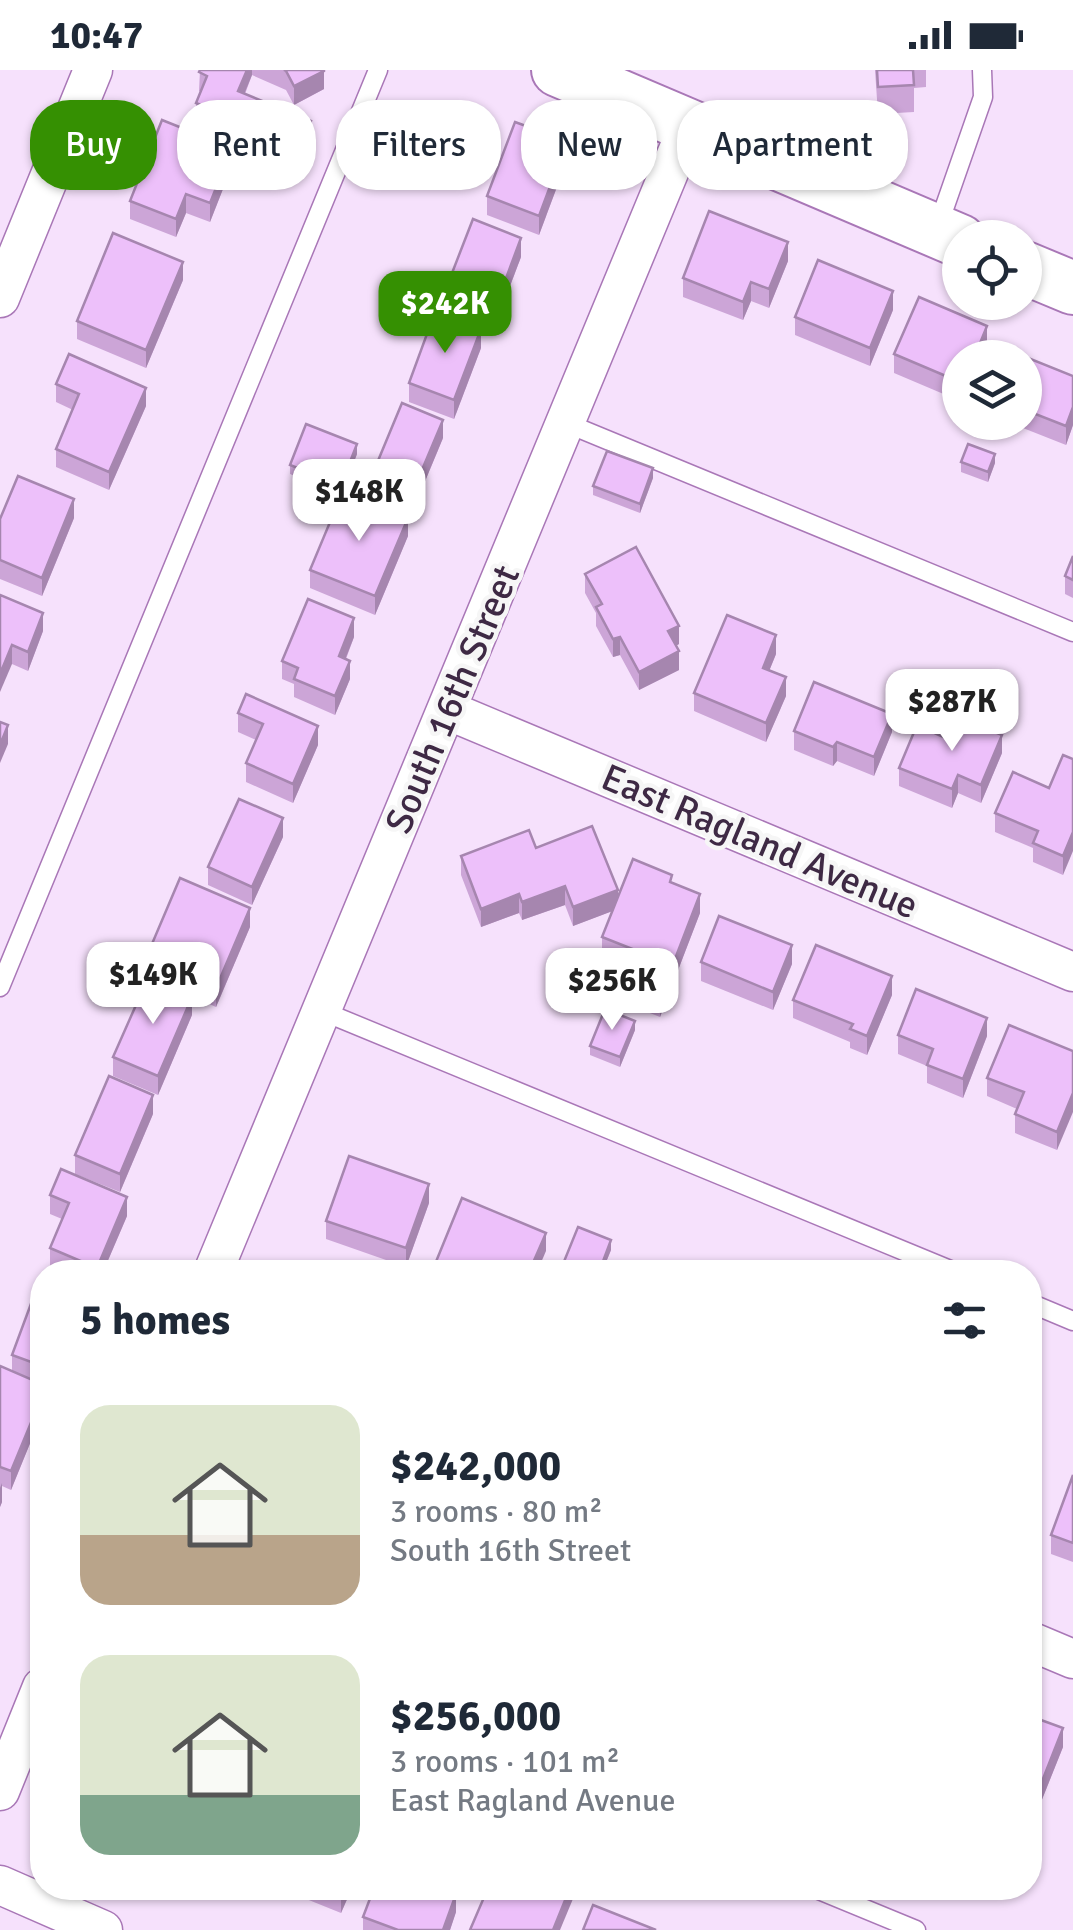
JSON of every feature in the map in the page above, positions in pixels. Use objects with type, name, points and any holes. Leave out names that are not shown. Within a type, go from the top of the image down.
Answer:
[{"type":"street","points":[[0,298],[93,70]]},
{"type":"street","points":[[558,70],[677,119]]},
{"type":"street","name":"South 16th Street","points":[[218,1260],[677,155]]},
{"type":"street","points":[[842,190],[942,233]]},
{"type":"street","points":[[1042,275],[1073,288]]},
{"type":"street","name":"East Ragland Avenue","points":[[447,710],[1073,972]]},
{"type":"street","points":[[1042,1646],[1073,1659]]},
{"type":"street","points":[[0,1791],[30,1717]]},
{"type":"street","points":[[0,1886],[30,1899]]},
{"type":"street","points":[[33,1900],[103,1930]]},
{"type":"lane","points":[[0,987],[378,70]]},
{"type":"lane","points":[[952,220],[982,98],[982,70]]},
{"type":"lane","points":[[566,423],[1073,632]]},
{"type":"lane","points":[[322,1011],[926,1260]]},
{"type":"lane","points":[[1042,1309],[1073,1321]]},
{"type":"lane","points":[[843,1900],[916,1930]]},
{"type":"building","points":[[247,70],[238,91],[260,100],[197,100],[207,76],[199,72]]},
{"type":"building","points":[[284,70],[324,70],[324,71],[294,86]]},
{"type":"building","points":[[877,70],[913,70],[914,85],[878,87]]},
{"type":"building","points":[[162,120],[177,126],[177,190],[215,190],[210,203],[186,194],[176,219],[130,201],[134,190],[157,190],[157,133]]},
{"type":"building","points":[[515,122],[521,124],[521,190],[549,190],[539,216],[487,196],[489,190],[501,190],[501,159]]},
{"type":"building","points":[[709,211],[788,242],[769,289],[751,282],[743,302],[683,278]]},
{"type":"building","points":[[473,219],[521,238],[496,305],[447,286]]},
{"type":"building","points":[[113,233],[183,262],[146,350],[77,321]]},
{"type":"building","points":[[818,260],[893,291],[870,348],[795,317]]},
{"type":"building","points":[[919,297],[942,307],[942,320],[973,320],[987,326],[981,340],[942,340],[942,374],[894,354]]},
{"type":"building","points":[[435,312],[481,329],[454,400],[409,383]]},
{"type":"building","points":[[69,354],[146,388],[109,472],[56,449],[79,394],[56,384]]},
{"type":"building","points":[[1042,364],[1073,376],[1073,407],[1066,426],[1042,417]]},
{"type":"building","points":[[402,403],[443,420],[411,496],[370,480]]},
{"type":"building","points":[[306,424],[357,444],[341,485],[290,465]]},
{"type":"building","points":[[968,444],[995,454],[988,472],[961,462]]},
{"type":"building","points":[[607,451],[653,468],[640,504],[593,486]]},
{"type":"building","points":[[18,476],[74,499],[42,578],[0,560],[0,519]]},
{"type":"building","points":[[343,491],[408,518],[375,596],[310,570]]},
{"type":"building","points":[[636,547],[679,626],[668,631],[679,651],[639,672],[620,637],[613,639],[596,607],[602,604],[585,574]]},
{"type":"building","points":[[1073,556],[1073,580],[1065,576]]},
{"type":"building","points":[[0,595],[43,613],[28,652],[12,645],[0,674]]},
{"type":"building","points":[[308,599],[354,618],[339,656],[350,661],[335,696],[294,679],[298,668],[282,661]]},
{"type":"building","points":[[727,615],[776,635],[763,668],[786,677],[766,723],[694,693]]},
{"type":"building","points":[[814,682],[892,714],[874,757],[837,742],[833,747],[794,731]]},
{"type":"building","points":[[246,694],[318,726],[293,784],[246,763],[263,724],[238,713]]},
{"type":"building","points":[[959,717],[1002,735],[981,785],[958,775],[952,789],[899,768],[917,725],[950,740]]},
{"type":"building","points":[[0,722],[8,725],[0,745]]},
{"type":"building","points":[[1063,755],[1073,759],[1073,832],[1063,856],[1033,843],[1038,831],[995,813],[1013,772],[1049,788]]},
{"type":"building","points":[[239,799],[283,818],[252,887],[208,867]]},
{"type":"building","points":[[592,826],[618,890],[573,907],[565,886],[522,902],[519,894],[481,909],[461,856],[529,830],[536,848]]},
{"type":"building","points":[[633,859],[672,875],[670,882],[700,894],[660,998],[622,983],[635,950],[602,937]]},
{"type":"building","points":[[180,878],[250,908],[216,988],[146,958]]},
{"type":"building","points":[[719,916],[792,945],[773,992],[701,962]]},
{"type":"building","points":[[816,945],[892,976],[867,1036],[850,1029],[853,1024],[793,1000]]},
{"type":"building","points":[[148,978],[192,997],[158,1076],[113,1057]]},
{"type":"building","points":[[916,989],[987,1018],[963,1079],[927,1065],[933,1049],[898,1035]]},
{"type":"building","points":[[605,1009],[635,1021],[620,1057],[590,1046]]},
{"type":"building","points":[[1009,1025],[1073,1051],[1073,1093],[1057,1132],[1015,1114],[1024,1092],[987,1078]]},
{"type":"building","points":[[109,1076],[153,1095],[120,1174],[75,1155]]},
{"type":"building","points":[[349,1156],[429,1184],[406,1248],[326,1221]]},
{"type":"building","points":[[61,1169],[127,1197],[100,1260],[78,1260],[50,1248],[69,1203],[50,1195]]},
{"type":"building","points":[[462,1198],[546,1233],[534,1260],[437,1260]]},
{"type":"building","points":[[578,1227],[611,1240],[604,1260],[565,1260]]},
{"type":"building","points":[[30,1306],[30,1362],[12,1355]]},
{"type":"building","points":[[0,1366],[30,1379],[30,1425],[11,1471],[0,1467]]},
{"type":"building","points":[[1073,1475],[1073,1543],[1051,1535]]},
{"type":"building","points":[[1042,1720],[1063,1728],[1042,1781]]},
{"type":"building","points":[[369,1900],[454,1900],[443,1930],[398,1930],[363,1917]]},
{"type":"building","points":[[483,1900],[565,1900],[553,1930],[470,1930]]},
{"type":"building","points":[[593,1905],[656,1930],[583,1930]]}]
